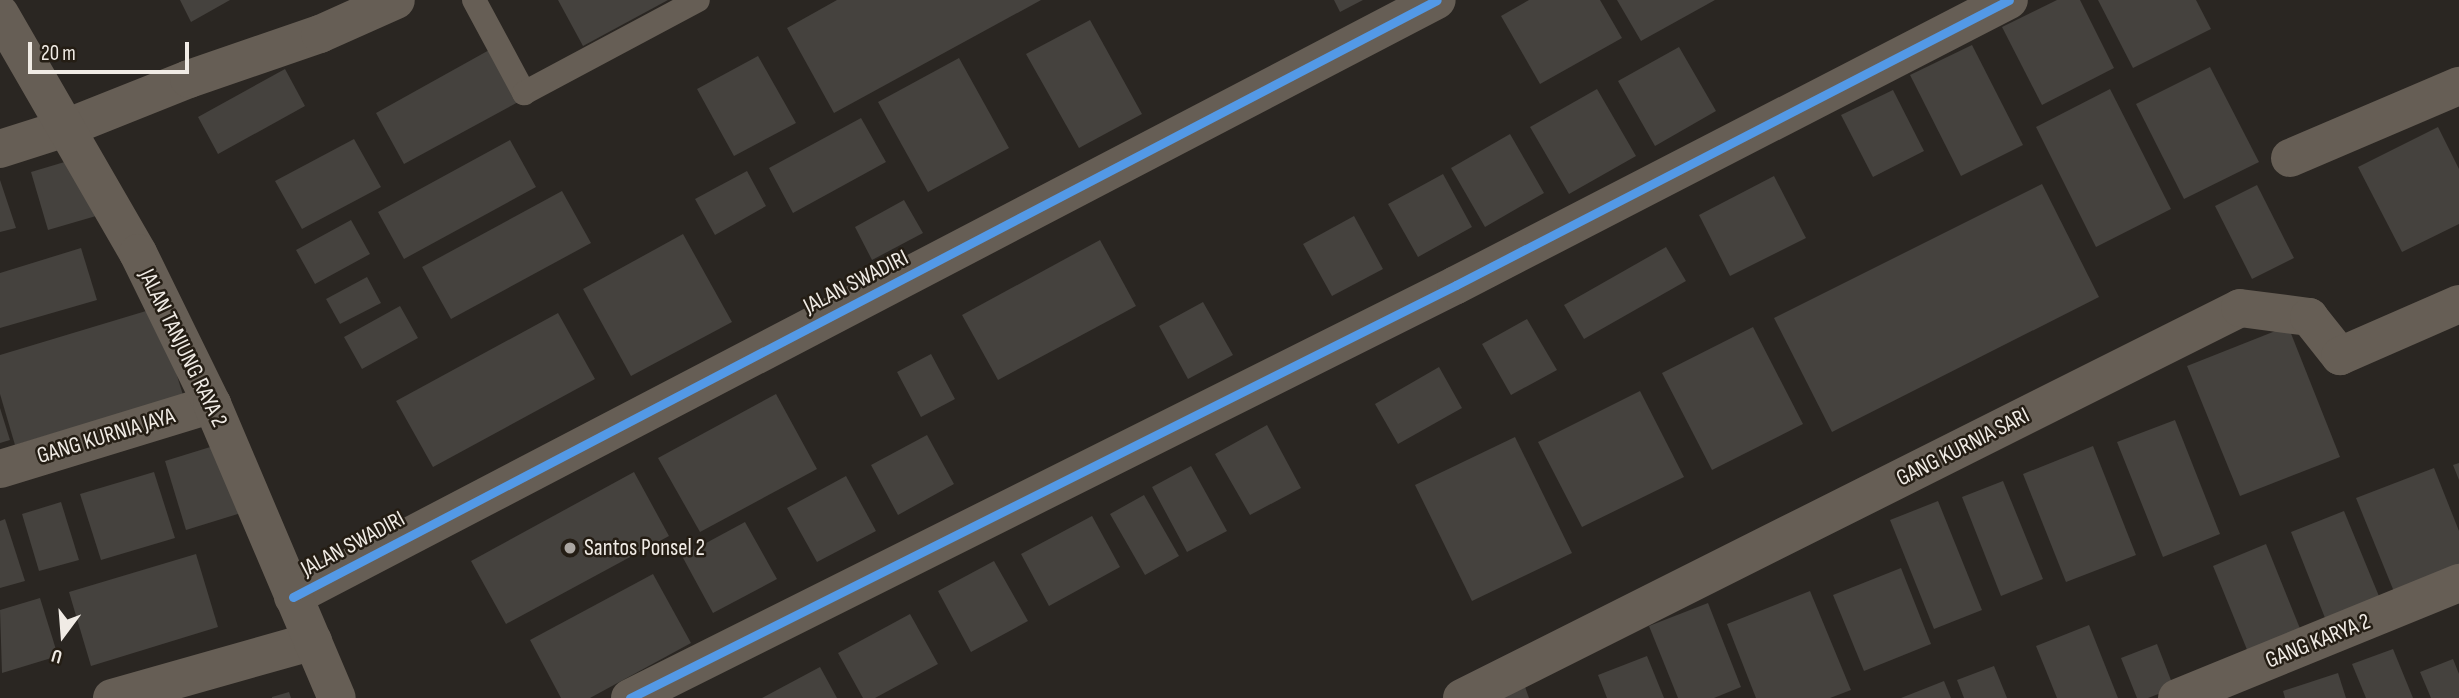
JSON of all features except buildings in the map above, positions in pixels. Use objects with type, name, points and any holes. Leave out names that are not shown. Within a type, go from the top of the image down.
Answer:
[{"type":"street","points":[[0,149],[66,128],[189,79],[320,34],[396,0]]},
{"type":"street","name":"JALAN SWADIRI","points":[[293,597],[1437,0]]},
{"type":"street","points":[[630,698],[1431,298],[2009,0]]},
{"type":"street","name":"JALAN TANJUNG RAYA 2","points":[[0,13],[138,253],[212,404],[337,698]]},
{"type":"street","points":[[2290,158],[2459,86]]},
{"type":"street","name":"GANG KURNIA SARI","points":[[1462,698],[2240,308],[2309,317],[2340,356],[2459,303]]},
{"type":"street","name":"GANG KURNIA JAYA","points":[[0,469],[212,404]]},
{"type":"street","name":"GANG KARYA 2","points":[[2177,698],[2459,583]]},
{"type":"street","points":[[112,698],[313,641]]},
{"type":"lane","points":[[474,0],[524,93],[698,0]]},
{"type":"cycle path","points":[[293,597],[1437,0]]},
{"type":"cycle path","points":[[630,698],[1456,285],[2009,0]]},
{"type":"place","name":"Santos Ponsel 2","points":[[570,548]]}]
